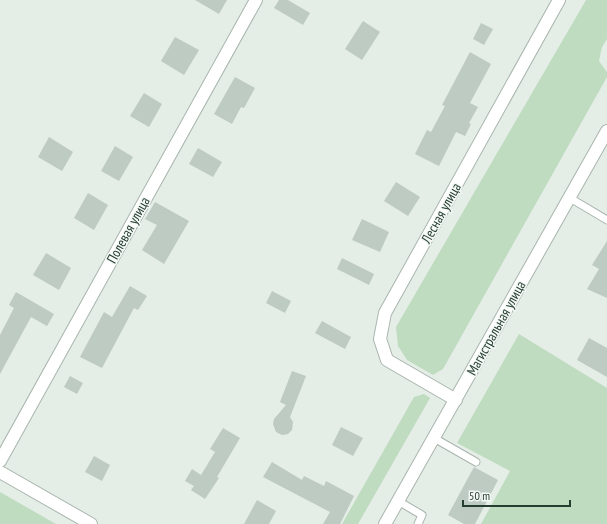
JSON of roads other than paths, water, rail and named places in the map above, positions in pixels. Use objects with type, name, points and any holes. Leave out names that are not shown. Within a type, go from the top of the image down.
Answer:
[{"type":"street","name":"Полевая улица","points":[[0,461],[256,0]]},
{"type":"street","name":"Лесная улица","points":[[456,400],[387,360],[380,339],[385,312],[559,0]]},
{"type":"street","name":"Магистральная улица","points":[[385,524],[607,131]]},
{"type":"street","points":[[0,472],[91,524]]},
{"type":"lane","points":[[570,198],[607,220]]},
{"type":"lane","points":[[434,438],[476,462]]},
{"type":"lane","points":[[398,501],[422,515],[418,524]]}]
